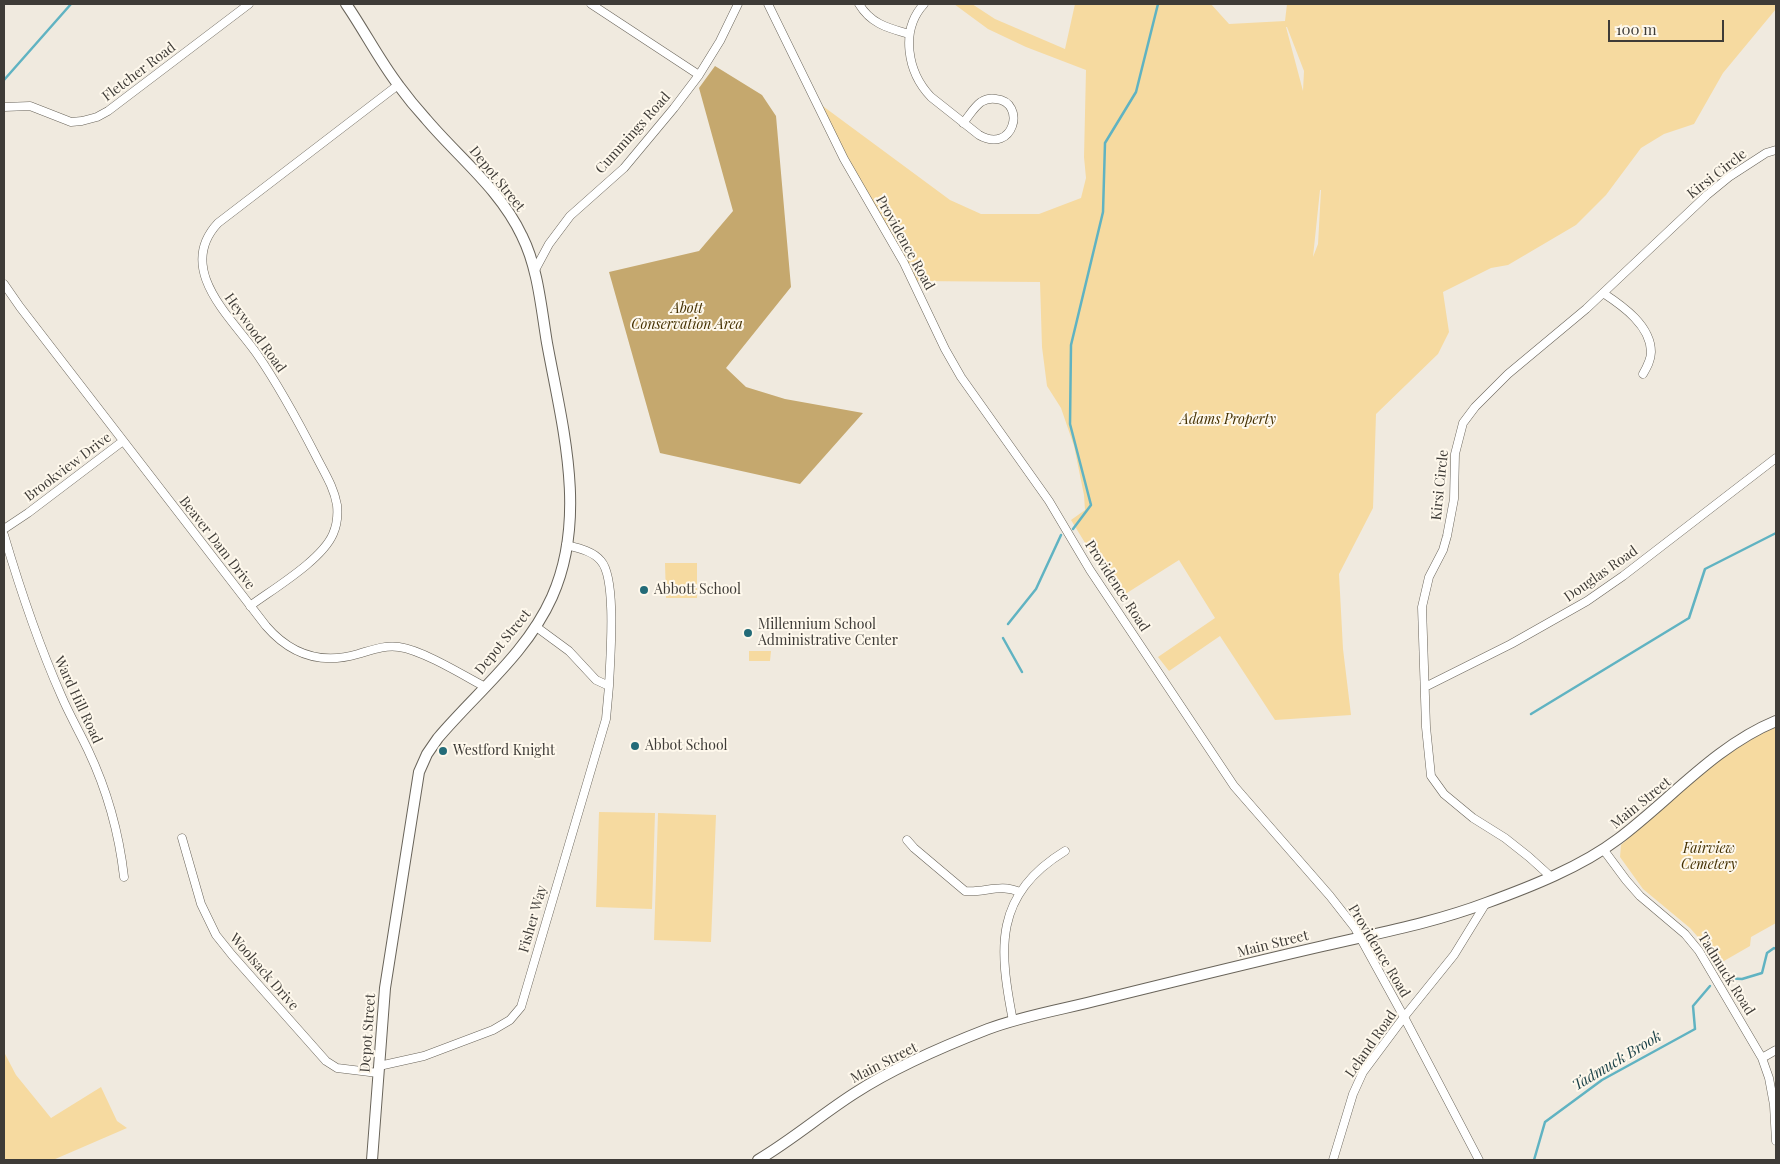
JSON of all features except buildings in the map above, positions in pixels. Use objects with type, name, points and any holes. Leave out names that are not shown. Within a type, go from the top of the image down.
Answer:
[{"type":"main road","name":"Depot Street","points":[[346,4],[398,85],[504,206],[522,235],[535,270],[565,444],[570,504],[566,545],[558,582],[552,598],[536,626],[485,687],[438,738],[427,754],[419,772],[386,976],[372,1160]]},
{"type":"main road","name":"Main Street","points":[[758,1160],[854,1093],[877,1080],[971,1036],[1013,1021],[1360,937],[1434,921],[1486,903],[1550,876],[1604,849],[1726,749],[1760,728],[1776,721]]},
{"type":"street","name":"Fletcher Road","points":[[4,107],[30,106],[71,122],[98,117],[249,4]]},
{"type":"street","points":[[591,4],[699,75]]},
{"type":"street","name":"Cummings Road","points":[[535,270],[549,244],[570,216],[624,168],[674,108],[699,75],[720,41],[738,4]]},
{"type":"street","name":"Providence Road","points":[[768,4],[844,159],[904,263],[945,349],[972,394],[1049,501],[1090,570],[1234,786],[1330,896],[1355,928],[1479,1160]]},
{"type":"street","points":[[858,4],[872,20],[909,34]]},
{"type":"street","points":[[924,4],[916,14],[909,34],[910,55],[920,83],[930,97],[980,136],[993,140],[1000,140],[1010,132],[1014,120],[1010,107],[1000,100],[993,98],[980,103],[963,122]]},
{"type":"street","name":"Heywood Road","points":[[250,606],[308,564],[324,548],[336,526],[337,505],[329,480],[283,396],[256,352],[212,294],[203,270],[203,250],[208,235],[218,223],[398,85]]},
{"type":"street","name":"Kirsi Circle","points":[[1550,876],[1505,838],[1472,818],[1444,794],[1433,780],[1429,768],[1422,606],[1428,580],[1448,536],[1454,499],[1455,454],[1463,423],[1475,407],[1508,374],[1604,293],[1707,196],[1729,177],[1766,153],[1776,150]]},
{"type":"street","name":"Beaver Dam Drive","points":[[4,284],[20,308],[250,606],[278,639],[288,647],[305,655],[337,658],[381,647],[401,647],[415,651],[485,687]]},
{"type":"street","points":[[1604,293],[1628,313],[1648,337],[1651,353],[1643,374]]},
{"type":"street","name":"Brookview Drive","points":[[4,529],[123,441]]},
{"type":"street","name":"Douglas Road","points":[[1425,687],[1511,644],[1588,601],[1776,458]]},
{"type":"street","name":"Ward Hill Road","points":[[4,534],[15,573],[42,651],[88,751],[107,798],[117,834],[124,877]]},
{"type":"street","name":"Fisher Way","points":[[378,1070],[444,1049],[503,1025],[513,1018],[518,1011],[606,719],[609,686],[611,594],[606,568],[592,554],[566,545]]},
{"type":"street","points":[[536,626],[568,651],[596,680],[609,686]]},
{"type":"street","name":"Woolsack Drive","points":[[182,838],[201,904],[216,935],[232,955],[326,1061],[338,1068],[378,1070]]},
{"type":"street","points":[[907,840],[965,891],[1004,887],[1020,892]]},
{"type":"street","name":"Tadmuck Road","points":[[1604,849],[1640,896],[1685,934],[1699,951],[1762,1058],[1769,1078],[1774,1105],[1776,1141]]},
{"type":"street","points":[[1013,1021],[1006,983],[1004,944],[1006,926],[1013,904],[1020,892],[1041,868],[1065,852]]},
{"type":"street","name":"Leland Road","points":[[1333,1160],[1352,1094],[1360,1079],[1373,1058],[1404,1017],[1454,955],[1486,903]]},
{"type":"street","points":[[1762,1058],[1776,1050]]},
{"type":"green space","name":"Adams Property","points":[[954,4],[972,4],[995,19],[1065,49],[1075,4],[1211,4],[1229,24],[1285,21],[1287,4],[1776,4],[1776,9],[1723,73],[1694,124],[1664,134],[1641,148],[1606,195],[1576,225],[1508,265],[1491,268],[1443,292],[1449,332],[1438,354],[1376,414],[1373,508],[1339,574],[1343,649],[1351,715],[1275,720],[1220,636],[1169,671],[1158,657],[1215,618],[1179,560],[1119,598],[1071,520],[1085,510],[1084,495],[1074,446],[1061,408],[1047,386],[1042,347],[1040,282],[913,281],[816,101],[950,200],[981,214],[1039,214],[1081,198],[1086,178],[1084,157],[1086,70],[1026,47],[988,29]],"holes":[[[1286,27],[1304,71],[1303,91]],[[1320,190],[1318,244],[1313,257]]]},
{"type":"green space","name":"Abott Conservation Area","points":[[715,66],[762,95],[776,116],[791,287],[726,368],[746,387],[785,399],[863,413],[800,484],[660,453],[609,272],[699,251],[733,211],[699,88]]},
{"type":"green space","points":[[665,563],[697,563],[697,598],[666,598]]},
{"type":"green space","points":[[749,651],[771,651],[770,661],[749,661]]},
{"type":"green space","name":"Fairview Cemetery","points":[[1776,727],[1776,923],[1751,937],[1750,946],[1717,965],[1705,945],[1690,928],[1643,889],[1620,857],[1621,845],[1694,780],[1733,751]]},
{"type":"green space","points":[[599,812],[655,813],[652,909],[596,907]]},
{"type":"green space","points":[[658,813],[716,815],[711,942],[654,940]]},
{"type":"green space","points":[[4,1052],[16,1075],[51,1118],[101,1087],[117,1121],[127,1128],[53,1160],[4,1160]]},
{"type":"waterway","points":[[4,80],[71,4]]},
{"type":"waterway","points":[[1073,529],[1091,505],[1070,424],[1071,345],[1103,212],[1105,143],[1136,92],[1158,4]]},
{"type":"waterway","points":[[1531,714],[1689,618],[1705,569],[1776,533]]},
{"type":"waterway","points":[[1008,624],[1036,589],[1061,535]]},
{"type":"waterway","points":[[1003,638],[1022,672]]},
{"type":"waterway","name":"Tadmuck Brook","points":[[1724,978],[1742,979],[1762,973],[1767,953],[1774,948],[1776,949]]},
{"type":"waterway","name":"Tadmuck Brook","points":[[1534,1160],[1545,1122],[1602,1080],[1695,1029],[1693,1006],[1710,986]]},
{"type":"place","name":"Abbott School","points":[[644,590]]},
{"type":"place","name":"Millennium School Administrative Center","points":[[748,633]]},
{"type":"place","name":"Abbot School","points":[[635,746]]},
{"type":"place","name":"Westford Knight","points":[[443,751]]}]
